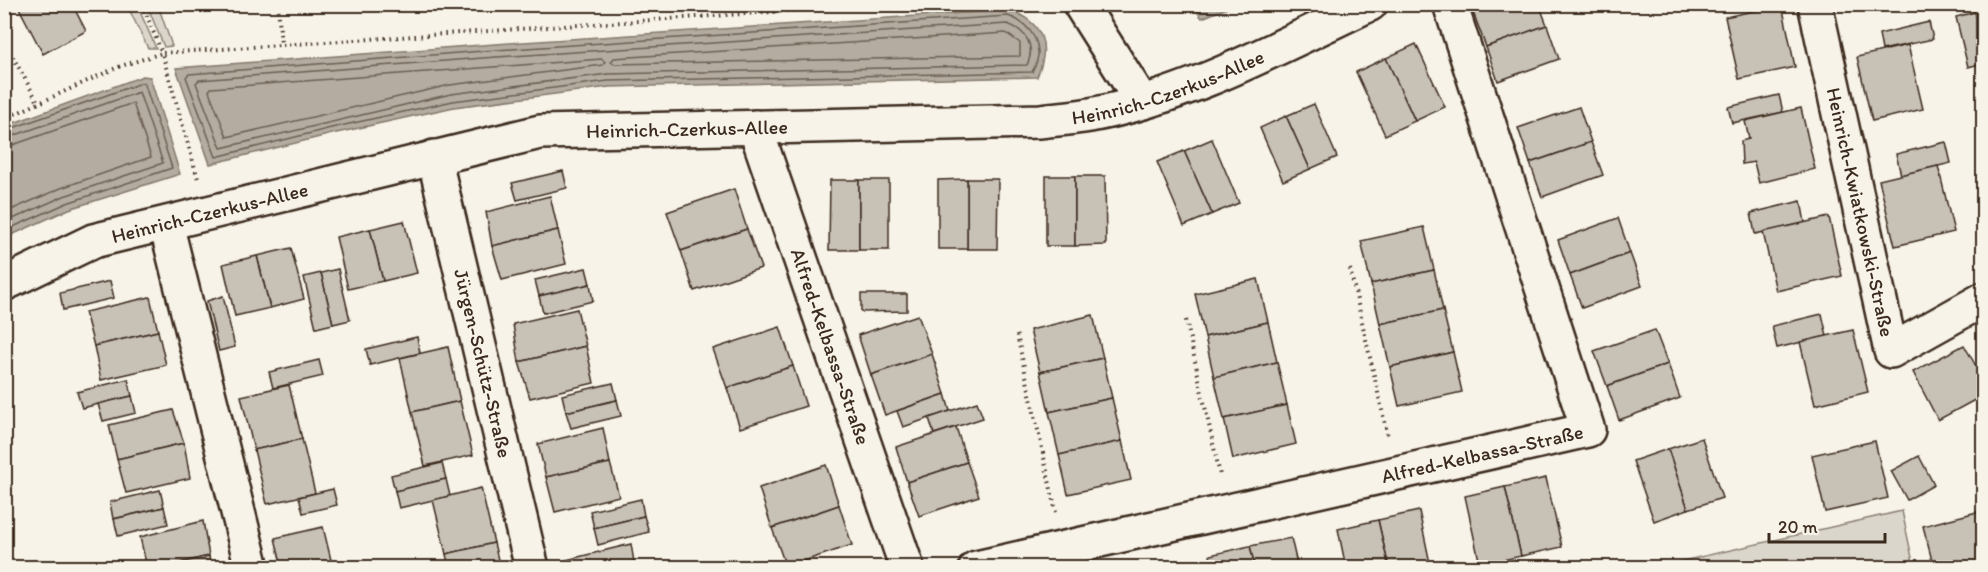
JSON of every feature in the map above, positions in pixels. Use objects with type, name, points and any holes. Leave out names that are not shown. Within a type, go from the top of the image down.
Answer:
[{"type":"street","points":[[1080,4],[1142,102]]},
{"type":"street","name":"Heinrich-Czerkus-Allee","points":[[4,284],[93,241],[540,132],[1040,121],[1089,115],[1142,102],[1214,77],[1370,4]]},
{"type":"street","name":"Alfred-Kelbassa-Straße","points":[[976,567],[1588,430],[1450,4]]},
{"type":"street","name":"Heinrich-Kwiatkowski-Straße","points":[[1815,4],[1891,351],[1983,299]]},
{"type":"street","name":"Alfred-Kelbassa-Straße","points":[[756,127],[907,567]]},
{"type":"street","name":"Jürgen-Schütz-Straße","points":[[434,157],[532,567]]},
{"type":"street","points":[[166,224],[252,567]]},
{"type":"path","points":[[142,4],[162,53],[208,213]]},
{"type":"path","points":[[278,4],[281,45]]},
{"type":"path","points":[[4,119],[118,67],[162,53],[891,4]]},
{"type":"path","points":[[4,41],[39,104]]},
{"type":"path","points":[[1350,269],[1397,473]]},
{"type":"path","points":[[1186,320],[1227,511]]},
{"type":"path","points":[[1017,335],[1064,548]]},
{"type":"shaded area","points":[[127,5],[137,5],[156,48],[148,48]]},
{"type":"shaded area","points":[[147,5],[158,5],[172,46],[164,47]]},
{"type":"shaded area","points":[[1902,511],[1914,567],[1656,567]]},
{"type":"water","points":[[1192,5],[1234,5],[1202,18]]},
{"type":"water","points":[[1009,10],[1030,21],[1041,36],[1043,55],[1037,77],[609,87],[454,107],[210,164],[176,68],[495,44]]},
{"type":"water","points":[[143,76],[150,77],[180,174],[69,209],[5,238],[5,126]]},
{"type":"building","points":[[17,4],[72,4],[86,31],[43,54]]},
{"type":"building","points":[[1495,4],[1539,4],[1547,25],[1486,47],[1473,12]]},
{"type":"building","points":[[1782,5],[1795,67],[1739,79],[1725,17]]},
{"type":"building","points":[[1975,12],[1984,46],[1984,63],[1968,67],[1956,17]]},
{"type":"building","points":[[1929,22],[1933,39],[1882,50],[1879,34]]},
{"type":"building","points":[[1547,25],[1559,59],[1498,81],[1486,47]]},
{"type":"building","points":[[1416,44],[1445,107],[1415,121],[1386,58]]},
{"type":"building","points":[[1908,45],[1923,109],[1872,121],[1857,57]]},
{"type":"building","points":[[1386,58],[1415,121],[1385,135],[1356,72]]},
{"type":"building","points":[[1779,95],[1783,112],[1732,123],[1728,107]]},
{"type":"building","points":[[1314,104],[1337,157],[1310,169],[1286,116]]},
{"type":"building","points":[[1579,107],[1591,142],[1530,163],[1518,128]]},
{"type":"building","points":[[1801,108],[1815,169],[1759,183],[1754,162],[1742,164],[1741,141],[1749,139],[1745,121]]},
{"type":"building","points":[[1286,116],[1310,169],[1283,181],[1260,128]]},
{"type":"building","points":[[1212,139],[1239,203],[1212,214],[1184,151]]},
{"type":"building","points":[[1591,142],[1603,175],[1542,197],[1530,163]]},
{"type":"building","points":[[1946,142],[1951,163],[1901,175],[1896,154]]},
{"type":"building","points":[[1184,151],[1212,214],[1184,226],[1157,162]]},
{"type":"building","points":[[1938,166],[1954,232],[1895,246],[1879,180]]},
{"type":"building","points":[[563,171],[567,188],[517,200],[512,183]]},
{"type":"building","points":[[1046,176],[1075,176],[1075,246],[1046,246]]},
{"type":"building","points":[[1075,176],[1105,176],[1106,245],[1075,246]]},
{"type":"building","points":[[967,179],[998,179],[997,249],[967,249]]},
{"type":"building","points":[[967,179],[967,249],[938,249],[938,180]]},
{"type":"building","points":[[830,180],[859,180],[859,250],[829,250]]},
{"type":"building","points":[[859,180],[889,180],[889,250],[859,250]]},
{"type":"building","points":[[734,189],[747,229],[681,251],[667,212]]},
{"type":"building","points":[[550,196],[558,230],[492,246],[486,212]]},
{"type":"building","points":[[1801,201],[1805,223],[1755,234],[1751,213]]},
{"type":"building","points":[[1829,217],[1842,276],[1776,291],[1763,232]]},
{"type":"building","points":[[1618,218],[1630,253],[1570,275],[1558,240]]},
{"type":"building","points":[[404,221],[417,273],[383,281],[370,229]]},
{"type":"building","points":[[1424,227],[1434,270],[1371,284],[1361,241]]},
{"type":"building","points":[[370,229],[383,281],[348,289],[336,237]]},
{"type":"building","points":[[747,229],[761,268],[694,291],[681,251]]},
{"type":"building","points":[[558,230],[566,264],[502,280],[492,246]]},
{"type":"building","points":[[291,248],[304,299],[270,308],[257,256]]},
{"type":"building","points":[[1630,253],[1642,286],[1582,308],[1570,275]]},
{"type":"building","points":[[257,256],[270,308],[235,316],[223,264]]},
{"type":"building","points":[[586,268],[590,284],[539,296],[535,280]]},
{"type":"building","points":[[338,269],[350,320],[333,324],[321,273]]},
{"type":"building","points":[[1434,270],[1443,310],[1380,324],[1371,284]]},
{"type":"building","points":[[321,273],[333,324],[316,328],[304,277]]},
{"type":"building","points":[[1258,279],[1268,322],[1205,337],[1195,294]]},
{"type":"building","points":[[110,281],[114,298],[63,310],[60,293]]},
{"type":"building","points":[[590,284],[593,301],[543,313],[539,296]]},
{"type":"building","points":[[861,294],[907,294],[907,311],[861,312]]},
{"type":"building","points":[[223,296],[235,347],[219,351],[207,301]]},
{"type":"building","points":[[150,297],[158,331],[94,346],[85,312]]},
{"type":"building","points":[[577,309],[586,346],[519,362],[513,324]]},
{"type":"building","points":[[1443,310],[1453,352],[1390,367],[1380,324]]},
{"type":"building","points":[[1822,314],[1827,336],[1777,348],[1772,326]]},
{"type":"building","points":[[918,315],[932,354],[871,375],[858,335]]},
{"type":"building","points":[[1093,315],[1103,358],[1040,372],[1030,330]]},
{"type":"building","points":[[1268,322],[1277,362],[1214,377],[1205,337]]},
{"type":"building","points":[[780,327],[793,366],[727,388],[713,349]]},
{"type":"building","points":[[1655,330],[1668,364],[1607,386],[1594,351]]},
{"type":"building","points":[[1853,330],[1868,392],[1815,405],[1800,342]]},
{"type":"building","points":[[158,331],[166,365],[101,380],[94,346]]},
{"type":"building","points":[[417,337],[420,353],[370,365],[366,349]]},
{"type":"building","points":[[1964,345],[1984,380],[1984,395],[1938,420],[1913,372]]},
{"type":"building","points":[[586,346],[594,383],[530,398],[519,362]]},
{"type":"building","points":[[448,347],[460,401],[412,412],[400,358]]},
{"type":"building","points":[[1453,352],[1462,392],[1399,406],[1390,367]]},
{"type":"building","points":[[932,354],[945,394],[885,415],[871,375]]},
{"type":"building","points":[[1103,358],[1112,398],[1049,412],[1040,372]]},
{"type":"building","points":[[319,360],[323,376],[273,388],[269,372]]},
{"type":"building","points":[[1277,362],[1287,405],[1224,419],[1214,377]]},
{"type":"building","points":[[1668,364],[1680,398],[1619,420],[1607,386]]},
{"type":"building","points":[[793,366],[806,406],[740,428],[727,388]]},
{"type":"building","points":[[128,379],[132,396],[82,408],[77,392]]},
{"type":"building","points":[[613,383],[617,400],[566,412],[562,395]]},
{"type":"building","points":[[289,385],[302,439],[254,450],[241,396]]},
{"type":"building","points":[[945,394],[950,411],[903,427],[897,411]]},
{"type":"building","points":[[132,396],[136,413],[103,421],[98,404]]},
{"type":"building","points":[[1112,398],[1122,441],[1059,455],[1049,412]]},
{"type":"building","points":[[617,400],[621,416],[571,428],[566,412]]},
{"type":"building","points":[[460,401],[473,455],[425,466],[412,412]]},
{"type":"building","points":[[977,402],[983,418],[934,434],[929,418]]},
{"type":"building","points":[[1287,405],[1296,444],[1233,459],[1224,419]]},
{"type":"building","points":[[173,410],[184,443],[117,459],[109,425]]},
{"type":"building","points":[[956,427],[967,462],[907,482],[896,447]]},
{"type":"building","points":[[603,428],[610,463],[546,477],[538,444]]},
{"type":"building","points":[[1702,438],[1722,498],[1688,509],[1668,449]]},
{"type":"building","points":[[302,439],[315,493],[267,504],[254,450]]},
{"type":"building","points":[[1122,441],[1131,480],[1068,494],[1059,455]]},
{"type":"building","points":[[1875,441],[1888,498],[1825,512],[1812,455]]},
{"type":"building","points":[[184,443],[190,478],[126,493],[117,459]]},
{"type":"building","points":[[1668,449],[1688,509],[1654,521],[1633,461]]},
{"type":"building","points":[[1919,456],[1934,485],[1907,500],[1891,471]]},
{"type":"building","points":[[967,462],[979,496],[919,516],[907,482]]},
{"type":"building","points":[[442,463],[446,479],[395,491],[391,475]]},
{"type":"building","points":[[610,463],[619,496],[555,512],[546,477]]},
{"type":"building","points":[[826,465],[839,505],[772,528],[759,488]]},
{"type":"building","points":[[1546,478],[1562,547],[1521,556],[1505,487]]},
{"type":"building","points":[[446,479],[450,496],[399,508],[395,491]]},
{"type":"building","points":[[1505,487],[1521,556],[1480,565],[1465,496]]},
{"type":"building","points":[[481,488],[494,543],[446,554],[433,500]]},
{"type":"building","points":[[333,489],[337,505],[303,513],[299,497]]},
{"type":"building","points":[[160,490],[164,507],[113,519],[110,502]]},
{"type":"building","points":[[641,499],[644,516],[594,528],[590,511]]},
{"type":"building","points":[[839,505],[852,545],[786,567],[772,528]]},
{"type":"building","points":[[164,507],[168,524],[118,536],[114,519]]},
{"type":"building","points":[[1419,511],[1431,568],[1389,568],[1378,520]]},
{"type":"building","points":[[1977,512],[1984,536],[1984,565],[1934,568],[1923,526]]},
{"type":"building","points":[[644,516],[649,532],[598,545],[594,528]]},
{"type":"building","points":[[1378,520],[1389,568],[1346,568],[1338,529]]},
{"type":"building","points":[[203,521],[209,556],[159,568],[147,568],[140,537]]},
{"type":"building","points":[[323,527],[333,568],[282,568],[275,538]]},
{"type":"building","points":[[1291,538],[1298,568],[1255,568],[1250,546]]},
{"type":"building","points":[[494,543],[500,568],[449,568],[446,554]]},
{"type":"building","points":[[631,544],[635,568],[568,568],[566,560]]},
{"type":"building","points":[[1250,546],[1255,568],[1212,568],[1210,555]]},
{"type":"building","points":[[209,556],[211,568],[159,568]]}]
